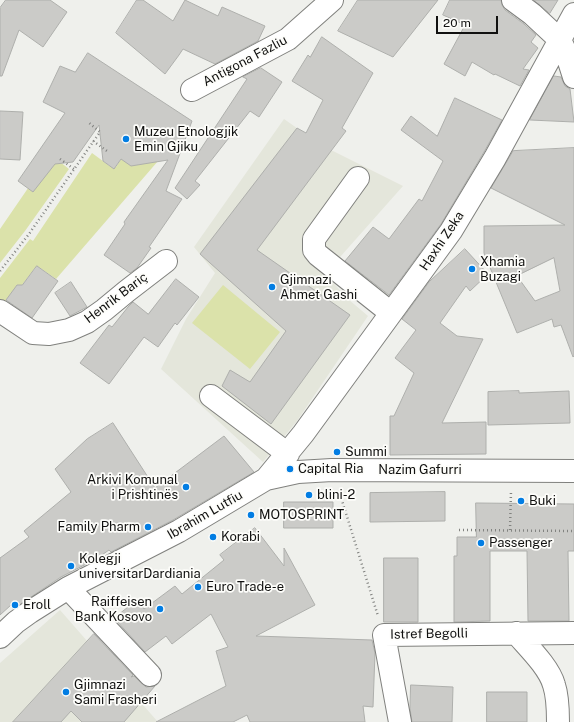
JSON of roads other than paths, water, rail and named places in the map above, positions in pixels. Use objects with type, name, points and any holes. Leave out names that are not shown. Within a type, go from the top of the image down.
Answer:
[{"type":"street","name":"Antigona Fazliu","points":[[192,90],[288,39],[332,0]]},
{"type":"street","points":[[513,0],[532,14],[560,40],[567,55],[574,78]]},
{"type":"street","name":"Haxhi Zeka","points":[[266,479],[288,454],[451,231],[495,158],[574,16]]},
{"type":"street","points":[[358,178],[314,239],[314,250],[318,256],[392,313]]},
{"type":"street","name":"Henrik Bariç","points":[[0,311],[32,333],[49,334],[69,330],[87,322],[104,310],[166,261]]},
{"type":"street","points":[[211,396],[288,454]]},
{"type":"street","points":[[552,471],[574,458]]},
{"type":"street","name":"Nazim Gafurri","points":[[266,479],[298,472],[332,470],[574,471]]},
{"type":"street","name":"Ibrahim Lutfiu","points":[[0,637],[16,622],[68,588],[179,531],[266,479]]},
{"type":"street","points":[[68,588],[150,676]]},
{"type":"street","points":[[516,633],[546,668],[554,683],[557,698],[558,722]]},
{"type":"street","name":"Istref Begolli","points":[[400,722],[384,635],[574,633]]},
{"type":"place","name":"Muzeu Etnologjik Emin Gjiku","points":[[126,139]]},
{"type":"place","name":"Xhamia Buzagi","points":[[472,269]]},
{"type":"place","name":"Gjimnazi Ahmet Gashi","points":[[272,287]]},
{"type":"place","name":"Summi","points":[[337,452]]},
{"type":"place","name":"Capital Ria","points":[[290,469]]},
{"type":"place","name":"Arkivi Komunal i Prishtinës","points":[[186,487]]},
{"type":"place","name":"blini-2","points":[[309,495]]},
{"type":"place","name":"Buki","points":[[521,501]]},
{"type":"place","name":"MOTOSPRINT","points":[[251,515]]},
{"type":"place","name":"Family Pharm","points":[[148,527]]},
{"type":"place","name":"Korabi","points":[[213,537]]},
{"type":"place","name":"Passenger","points":[[481,543]]},
{"type":"place","name":"Kolegji universitarDardiania","points":[[71,566]]},
{"type":"place","name":"Euro Trade-e","points":[[198,587]]},
{"type":"place","name":"Eroll","points":[[15,605]]},
{"type":"place","name":"Raiffeisen Bank Kosovo","points":[[160,609]]},
{"type":"place","name":"Gjimnazi Sami Frasheri","points":[[66,692]]}]
